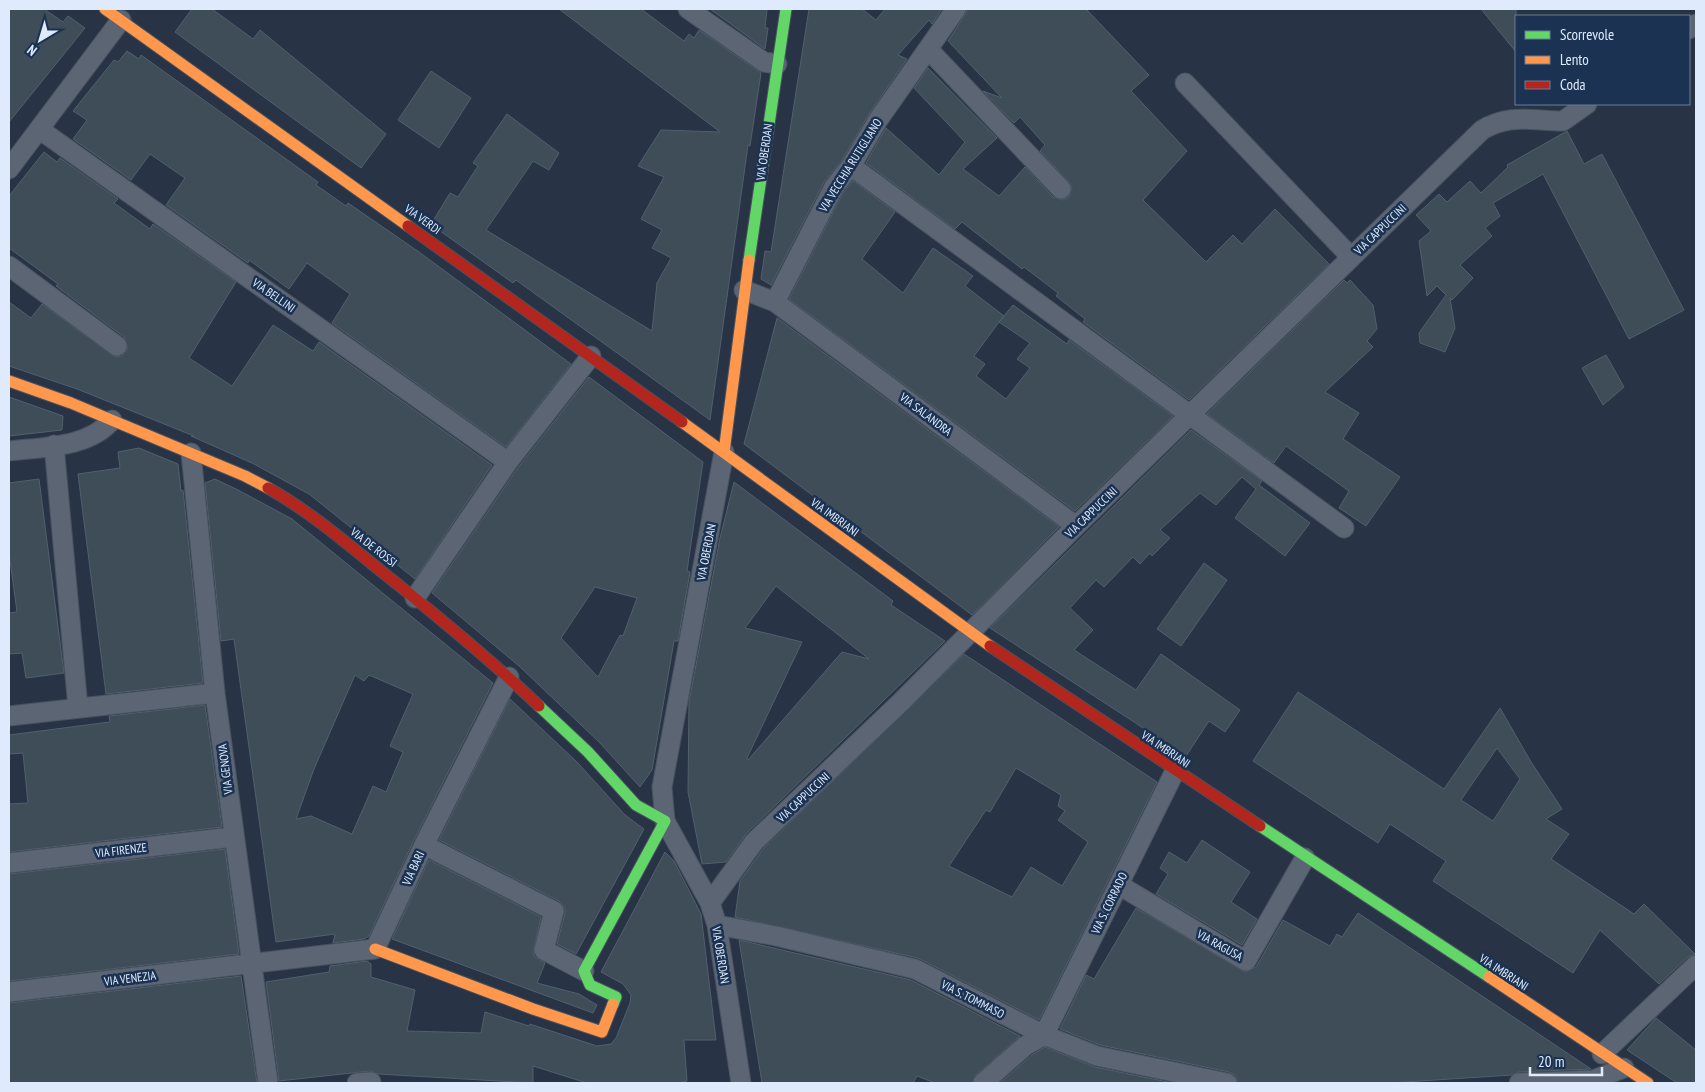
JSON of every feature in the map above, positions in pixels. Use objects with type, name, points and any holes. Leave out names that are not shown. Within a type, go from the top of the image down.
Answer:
[{"type":"street","points":[[688,9],[764,62],[777,64]]},
{"type":"street","name":"VIA OBERDAN","points":[[741,1083],[716,925],[710,903],[665,821],[662,787],[724,452],[744,290],[786,9]]},
{"type":"street","name":"VIA VECCHIA RUTIGLIANO","points":[[775,302],[834,187],[851,166],[878,120],[956,9]]},
{"type":"street","points":[[9,169],[39,129],[113,14]]},
{"type":"street","name":"VIA VERDI","points":[[113,14],[724,452]]},
{"type":"street","points":[[928,50],[1061,189]]},
{"type":"street","points":[[1184,83],[1351,257]]},
{"type":"street","name":"VIA CAPPUCCINI","points":[[710,903],[754,842],[819,782],[1076,526],[1482,130],[1496,122],[1516,118],[1563,121],[1586,105]]},
{"type":"street","name":"VIA BELLINI","points":[[39,129],[508,462]]},
{"type":"street","points":[[851,166],[1344,528]]},
{"type":"street","points":[[9,266],[117,346]]},
{"type":"street","points":[[744,290],[775,302]]},
{"type":"street","name":"VIA SALANDRA","points":[[775,302],[1076,526]]},
{"type":"street","points":[[415,598],[508,462],[591,356]]},
{"type":"street","name":"VIA DE ROSSI","points":[[9,381],[112,420],[245,476],[300,506],[415,598],[509,677],[588,752],[636,805],[665,821]]},
{"type":"street","points":[[9,451],[54,445],[91,437],[103,431],[112,420]]},
{"type":"street","points":[[54,445],[78,708]]},
{"type":"street","name":"VIA IMBRIANI","points":[[724,452],[970,633],[1305,858],[1648,1083]]},
{"type":"street","name":"VIA GENOVA","points":[[191,453],[215,693],[233,837],[268,1083]]},
{"type":"street","name":"VIA BARI","points":[[375,949],[424,845],[509,677]]},
{"type":"street","points":[[9,716],[215,693]]},
{"type":"street","name":"VIA S. CORRADO","points":[[1044,1035],[1175,771]]},
{"type":"street","points":[[584,971],[665,821]]},
{"type":"street","name":"VIA FIRENZE","points":[[9,863],[233,837]]},
{"type":"street","points":[[252,963],[375,949],[533,1009],[602,1032],[616,997],[590,985],[584,971],[544,950],[554,911],[424,845]]},
{"type":"street","name":"VIA RAGUSA","points":[[1119,885],[1246,961],[1305,858]]},
{"type":"street","name":"VIA S. TOMMASO","points":[[716,925],[776,936],[915,969],[1044,1035],[1097,1056],[1227,1083]]},
{"type":"street","name":"VIA VENEZIA","points":[[9,992],[252,963]]},
{"type":"street","points":[[1602,1054],[1696,966]]},
{"type":"street","points":[[984,1083],[1025,1046],[1044,1035]]},
{"type":"street","points":[[1520,1083],[1593,1080],[1624,1068]]},
{"type":"building","points":[[9,9],[44,9],[63,22],[68,16],[85,28],[9,122]]},
{"type":"building","points":[[192,9],[212,9],[253,39],[260,30],[386,134],[361,168],[175,32]]},
{"type":"building","points":[[559,9],[641,9],[684,41],[689,34],[694,38],[699,30],[761,73],[750,146],[748,145],[710,420],[516,280],[513,283],[436,228],[438,225],[433,221],[450,193],[458,197],[478,166],[473,163],[507,114],[559,153],[549,170],[533,161],[486,230],[652,331],[657,283],[671,258],[652,248],[662,230],[641,219],[664,177],[638,166],[661,130],[720,132]]},
{"type":"building","points":[[710,9],[767,9],[765,28],[768,28],[765,49]]},
{"type":"building","points":[[809,9],[862,9],[876,20],[885,9],[942,9],[932,24],[929,20],[898,55],[907,59],[869,114],[842,160],[824,182],[771,285],[761,279],[765,251],[771,252]]},
{"type":"building","points":[[967,9],[1086,9],[1149,75],[1131,91],[1187,151],[1143,200],[1206,262],[1233,235],[1242,244],[1275,209],[1329,264],[1189,400],[1083,322],[1085,319],[1056,296],[1058,293],[1024,267],[1022,269],[962,222],[955,229],[866,163],[886,128],[939,175],[965,142],[914,88],[928,68],[997,138],[963,169],[999,196],[1025,167],[1053,197],[1063,200],[1069,197],[1072,187],[1069,182],[1040,151],[1045,145],[1020,117],[1014,123],[983,91],[1002,98],[948,41]]},
{"type":"building","points":[[1481,9],[1516,9],[1515,51]]},
{"type":"building","points":[[127,51],[139,59],[141,55],[318,182],[316,185],[346,206],[348,203],[419,252],[571,364],[506,447],[332,323],[350,294],[307,263],[289,289],[249,260],[248,263],[166,205],[185,178],[150,154],[131,180],[73,139],[87,120],[73,111],[114,60],[118,62]]},
{"type":"building","points":[[431,71],[471,98],[439,148],[398,120]]},
{"type":"building","points":[[1567,131],[1584,164],[1602,154],[1684,310],[1629,339],[1543,174],[1493,203],[1500,216],[1485,228],[1492,236],[1460,265],[1473,278],[1452,300],[1450,298],[1455,328],[1445,352],[1420,343],[1419,333],[1446,295],[1437,286],[1427,296],[1419,241],[1431,231],[1416,215],[1439,194],[1447,202],[1470,181],[1481,193],[1508,167],[1507,165]]},
{"type":"building","points":[[44,152],[57,162],[60,158],[118,199],[114,203],[150,229],[153,224],[236,282],[189,358],[232,386],[273,325],[313,351],[319,342],[492,465],[415,579],[309,494],[252,463],[191,436],[194,436],[77,389],[9,366],[9,302],[31,318],[42,304],[115,357],[122,356],[128,348],[124,337],[56,286],[58,284],[9,248],[9,196]]},
{"type":"building","points":[[853,181],[895,212],[862,259],[903,293],[933,248],[973,276],[965,286],[1004,316],[1013,305],[1067,344],[1069,340],[1173,416],[1075,511],[789,299],[843,193]],"holes":[[[999,322],[1030,343],[1017,359],[1030,368],[1006,399],[976,376],[985,364],[974,356]]]},
{"type":"building","points":[[1344,280],[1347,283],[1350,280],[1373,305],[1377,329],[1367,341],[1373,347],[1325,392],[1359,413],[1343,439],[1400,477],[1366,526],[1339,508],[1349,491],[1286,446],[1274,463],[1207,414]]},
{"type":"building","points":[[777,318],[1059,527],[972,615],[744,444]]},
{"type":"building","points":[[1606,355],[1624,387],[1603,405],[1582,368]]},
{"type":"building","points":[[589,377],[703,462],[687,571],[690,572],[678,641],[674,641],[652,770],[640,787],[599,742],[519,666],[432,593],[517,469]],"holes":[[[595,587],[637,598],[623,636],[620,635],[598,677],[561,638]]]},
{"type":"building","points":[[9,397],[63,416],[62,430],[9,436]]},
{"type":"building","points":[[1191,430],[1262,481],[1259,485],[1310,523],[1285,556],[1235,518],[1256,489],[1242,477],[1216,505],[1200,493],[1160,530],[1170,538],[1152,556],[1150,553],[1140,564],[1133,557],[1104,587],[1096,580],[1070,608],[1093,630],[1074,650],[1136,690],[1161,654],[1240,710],[1225,732],[1209,721],[1186,756],[990,628]]},
{"type":"building","points":[[139,448],[178,464],[181,491],[183,490],[203,683],[106,694],[78,474],[120,468],[118,452]]},
{"type":"building","points":[[39,479],[64,673],[26,678],[22,653],[9,654],[9,613],[17,612],[9,553],[9,483]]},
{"type":"building","points":[[215,479],[292,519],[493,683],[414,840],[369,936],[364,939],[333,943],[335,934],[276,942],[234,639],[221,641],[205,483]],"holes":[[[355,675],[364,681],[369,675],[413,694],[390,746],[403,752],[386,792],[373,786],[352,834],[311,816],[296,819],[314,769]]]},
{"type":"building","points":[[734,482],[893,601],[891,605],[945,641],[746,834],[726,862],[702,864],[688,792],[689,702],[720,538]],"holes":[[[776,586],[869,659],[842,652],[748,760],[747,758],[802,642],[745,628]]]},
{"type":"building","points":[[1204,563],[1227,580],[1181,646],[1157,629]]},
{"type":"building","points":[[964,654],[1157,782],[1039,1020],[918,958],[735,917],[740,881],[763,849]],"holes":[[[1016,768],[1061,795],[1058,806],[1065,811],[1058,820],[1088,842],[1062,886],[1031,867],[1012,897],[949,866],[986,810],[990,812]]]},
{"type":"building","points":[[1298,692],[1444,789],[1500,708],[1531,762],[1562,809],[1546,819],[1569,834],[1551,859],[1634,914],[1644,904],[1695,954],[1688,957],[1659,984],[1600,930],[1573,973],[1433,881],[1446,861],[1390,824],[1378,843],[1253,761]],"holes":[[[1497,748],[1520,779],[1493,821],[1461,800]]]},
{"type":"building","points":[[510,699],[577,762],[625,815],[644,829],[576,954],[557,944],[565,913],[565,908],[559,901],[439,840]]},
{"type":"building","points":[[205,705],[222,827],[9,852],[9,804],[28,803],[23,753],[9,754],[9,735],[110,722],[109,716]]},
{"type":"building","points":[[1202,840],[1250,872],[1231,902],[1257,919],[1242,945],[1156,894],[1168,874],[1160,868],[1169,852],[1187,863]]},
{"type":"building","points":[[225,849],[239,954],[9,981],[9,874]]},
{"type":"building","points":[[665,852],[674,861],[701,914],[716,1040],[684,1040],[687,1081],[679,1083],[587,1083],[533,1066],[533,1083],[378,1074],[370,1071],[279,1081],[266,982],[329,972],[330,966],[367,961],[371,964],[371,977],[415,990],[407,1031],[481,1033],[485,1012],[529,1026],[530,1024],[597,1046],[611,1044],[616,1038],[630,1003],[631,995],[623,984],[601,972]]},
{"type":"building","points":[[429,860],[541,917],[533,952],[535,957],[545,963],[537,983],[579,994],[597,1005],[593,1013],[392,939]]},
{"type":"building","points":[[1136,908],[1245,972],[1256,967],[1283,920],[1330,946],[1337,934],[1342,937],[1358,913],[1591,1069],[1519,1072],[1512,1075],[1389,1083],[1238,1083],[1235,1075],[1229,1072],[1100,1045],[1060,1029],[1086,975],[1094,979]]},
{"type":"building","points":[[739,940],[911,980],[1020,1036],[976,1075],[972,1083],[935,1083],[917,1076],[913,1083],[762,1083]]},
{"type":"building","points":[[241,976],[257,1083],[9,1083],[9,1003]]},
{"type":"building","points":[[1656,1018],[1696,1050],[1696,1083],[1677,1083],[1627,1050]]},
{"type":"building","points":[[1045,1047],[1095,1067],[1173,1083],[1000,1083],[1032,1055]]},
{"type":"traffic: fast","points":[[749,260],[786,9]]},
{"type":"traffic: fast","points":[[539,706],[588,752],[636,805],[665,821],[584,971],[590,985],[616,997],[613,1004]]},
{"type":"traffic: fast","points":[[1260,826],[1489,977]]},
{"type":"traffic: slow","points":[[105,9],[408,226]]},
{"type":"traffic: slow","points":[[724,452],[749,260]]},
{"type":"traffic: slow","points":[[9,381],[71,403],[245,476],[268,488]]},
{"type":"traffic: slow","points":[[682,422],[990,646]]},
{"type":"traffic: slow","points":[[375,949],[533,1009],[602,1032],[613,1004]]},
{"type":"traffic: slow","points":[[1489,977],[1648,1083]]},
{"type":"traffic: jam","points":[[408,226],[682,422]]},
{"type":"traffic: jam","points":[[268,488],[312,516],[421,603],[539,706]]},
{"type":"traffic: jam","points":[[990,646],[1260,826]]}]
